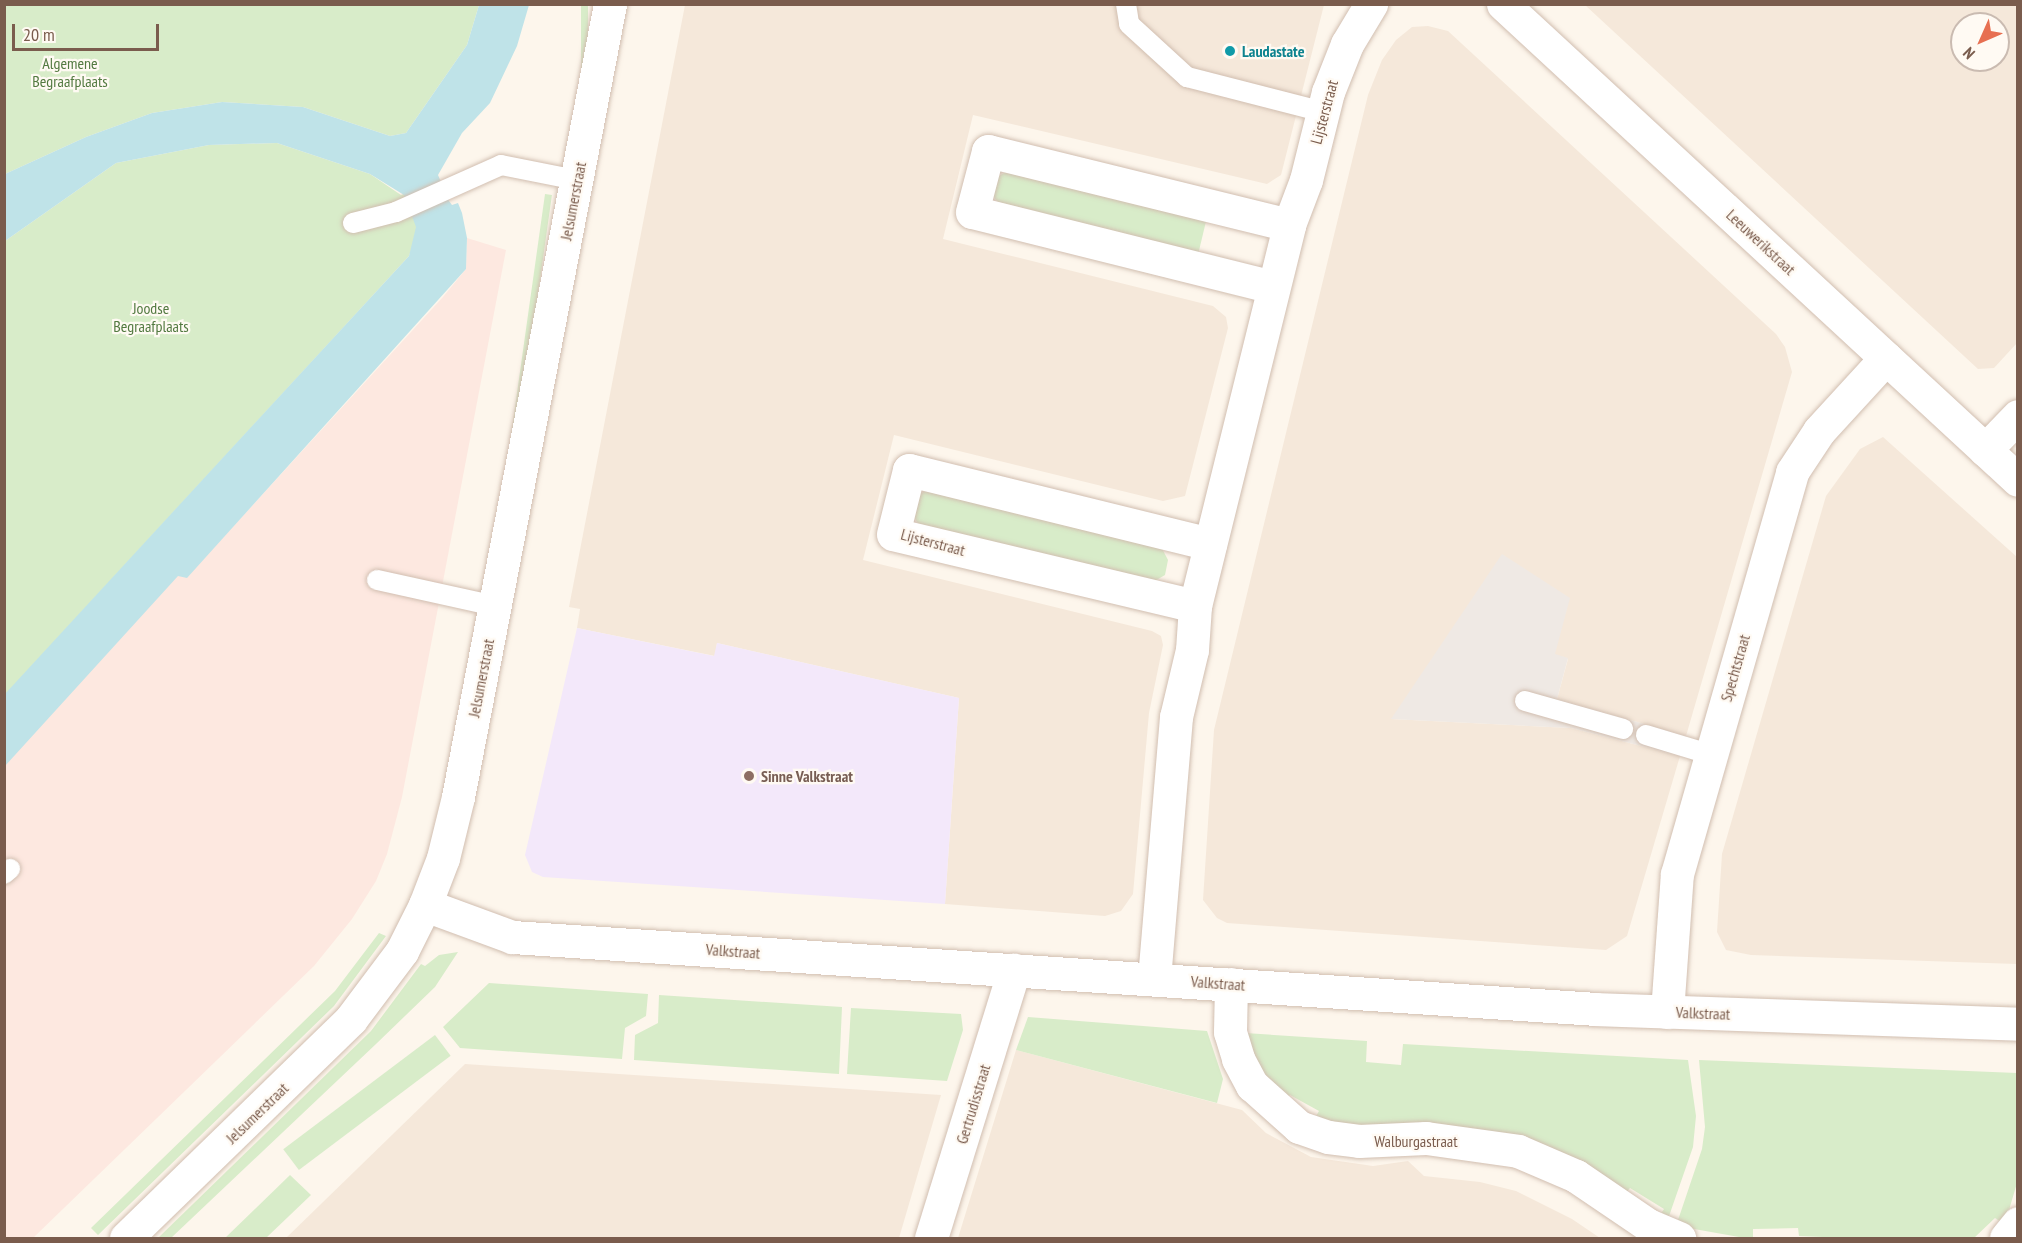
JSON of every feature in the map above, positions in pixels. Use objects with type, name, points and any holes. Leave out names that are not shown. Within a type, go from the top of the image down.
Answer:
[{"type":"street","name":"Jelsumerstraat","points":[[126,1239],[351,1019],[402,951],[425,905],[453,817],[610,4]]},
{"type":"street","name":"Lijsterstraat","points":[[1154,979],[1176,717],[1192,650],[1195,606],[1289,225],[1306,180],[1323,112],[1347,44],[1371,4]]},
{"type":"street","name":"Leeuwerikstraat","points":[[1503,4],[2018,480]]},
{"type":"street","points":[[1273,287],[972,212],[988,151],[1289,225]]},
{"type":"street","name":"Spechtstraat","points":[[1667,1012],[1677,874],[1709,754],[1792,472],[1819,431],[1886,358]]},
{"type":"street","points":[[1985,450],[2018,416]]},
{"type":"street","name":"Lijsterstraat","points":[[1195,606],[893,534],[909,470],[1210,544]]},
{"type":"street","name":"Valkstraat","points":[[425,905],[512,937],[1667,1012],[2018,1024]]},
{"type":"street","name":"Gertrudisstraat","points":[[931,1239],[1014,970]]},
{"type":"street","name":"Walburgastraat","points":[[1231,984],[1230,1032],[1238,1059],[1252,1085],[1299,1126],[1328,1137],[1359,1142],[1426,1138],[1518,1151],[1576,1176],[1639,1220],[1679,1239]]},
{"type":"street","points":[[2006,1239],[2018,1223]]},
{"type":"lane","points":[[1126,4],[1129,24],[1187,77],[1323,112]]},
{"type":"lane","points":[[352,223],[409,206],[501,165],[577,180]]},
{"type":"lane","points":[[377,580],[495,606]]},
{"type":"lane","points":[[1525,701],[1623,729]]},
{"type":"lane","points":[[1646,735],[1709,754]]},
{"type":"shaded area","points":[[685,5],[1324,5],[1281,175],[1267,184],[973,115],[943,239],[1213,306],[1226,317],[1228,328],[1185,496],[1163,501],[894,435],[863,560],[1152,631],[1161,636],[1163,645],[1149,713],[1133,894],[1121,911],[1105,916],[945,904],[959,698],[717,643],[715,656],[577,628],[580,609],[569,607]]},
{"type":"shaded area","points":[[1585,5],[2017,5],[2017,343],[1994,368],[1978,369]]},
{"type":"shaded area","points":[[1428,26],[1448,31],[1776,334],[1785,347],[1792,372],[1686,736],[1557,699],[1568,659],[1391,719],[1571,728],[1680,756],[1627,936],[1606,950],[1227,923],[1217,918],[1203,900],[1214,730],[1368,95],[1382,60],[1396,40],[1412,27]]},
{"type":"shaded area","points":[[467,238],[506,250],[402,797],[387,854],[376,881],[352,919],[314,966],[33,1238],[5,1238],[4,766],[178,575],[187,577],[443,297],[466,269]]},
{"type":"shaded area","points":[[1883,437],[2017,557],[2017,964],[1751,955],[1726,950],[1717,932],[1722,854],[1826,496],[1860,449]]},
{"type":"shaded area","points":[[1502,554],[1570,598],[1555,654],[1568,658],[1557,699],[1686,736],[1680,756],[1571,728],[1391,719]]},
{"type":"shaded area","name":"Sinne Valkstraat","points":[[577,628],[714,656],[717,643],[959,698],[945,904],[543,877],[532,872],[525,855]]},
{"type":"shaded area","points":[[1016,1050],[1242,1110],[1266,1133],[1311,1157],[1373,1166],[1408,1161],[1424,1176],[1480,1182],[1516,1191],[1572,1219],[1600,1238],[958,1238]]},
{"type":"shaded area","points":[[465,1064],[941,1095],[899,1238],[286,1238]]},
{"type":"green space","name":"Algemene Begraafplaats","points":[[4,5],[479,5],[467,45],[406,133],[390,136],[303,107],[222,102],[152,113],[86,137],[5,174]]},
{"type":"green space","points":[[581,5],[588,5],[588,153],[581,153]]},
{"type":"green space","name":"Joodse Begraafplaats","points":[[277,143],[370,174],[401,195],[422,187],[415,239],[409,256],[5,695],[5,241],[116,163],[209,145]]},
{"type":"green space","points":[[1017,166],[1208,213],[1197,259],[1005,212],[990,192],[995,178]]},
{"type":"green space","points":[[545,194],[552,195],[498,575],[492,574]]},
{"type":"green space","points":[[935,485],[1157,539],[1168,560],[1165,575],[1146,586],[923,533],[912,513],[915,497]]},
{"type":"green space","points":[[379,933],[386,936],[334,1006],[98,1235],[91,1228],[335,991]]},
{"type":"green space","points":[[458,952],[435,987],[376,1044],[171,1238],[158,1238],[371,1031],[421,964],[425,966],[439,955]]},
{"type":"green space","points":[[489,983],[648,994],[646,1016],[625,1028],[622,1059],[460,1048],[443,1027]]},
{"type":"green space","points":[[659,995],[842,1007],[839,1074],[634,1060],[635,1035],[658,1023]]},
{"type":"green space","points":[[851,1008],[961,1014],[963,1030],[947,1081],[847,1074]]},
{"type":"green space","points":[[1028,1017],[1207,1031],[1223,1079],[1217,1103],[1016,1050]]},
{"type":"green space","points":[[1245,1033],[1367,1041],[1366,1062],[1401,1065],[1403,1044],[1688,1060],[1696,1116],[1693,1147],[1668,1219],[1660,1215],[1664,1209],[1630,1188],[1626,1193],[1315,1118],[1319,1111],[1290,1095],[1285,1100],[1262,1074]]},
{"type":"green space","points":[[435,1035],[451,1056],[299,1170],[283,1149]]},
{"type":"green space","points":[[1699,1060],[2017,1073],[2017,1183],[2009,1210],[2001,1222],[1995,1218],[1974,1238],[1799,1236],[1798,1228],[1753,1229],[1753,1237],[1739,1237],[1683,1227],[1677,1223],[1702,1149],[1705,1127]]},
{"type":"green space","points":[[290,1175],[311,1195],[266,1238],[225,1238]]},
{"type":"water","points":[[479,5],[529,5],[517,46],[490,103],[462,133],[438,175],[449,201],[452,205],[458,203],[462,213],[467,238],[466,269],[187,578],[178,576],[5,766],[4,695],[409,256],[416,227],[404,195],[370,174],[277,143],[209,145],[116,163],[5,241],[5,174],[86,137],[152,113],[222,102],[303,107],[390,136],[406,133],[467,45]]},
{"type":"place","name":"Laudastate","points":[[1230,51]]},
{"type":"place","name":"Sinne Valkstraat","points":[[749,776]]}]
